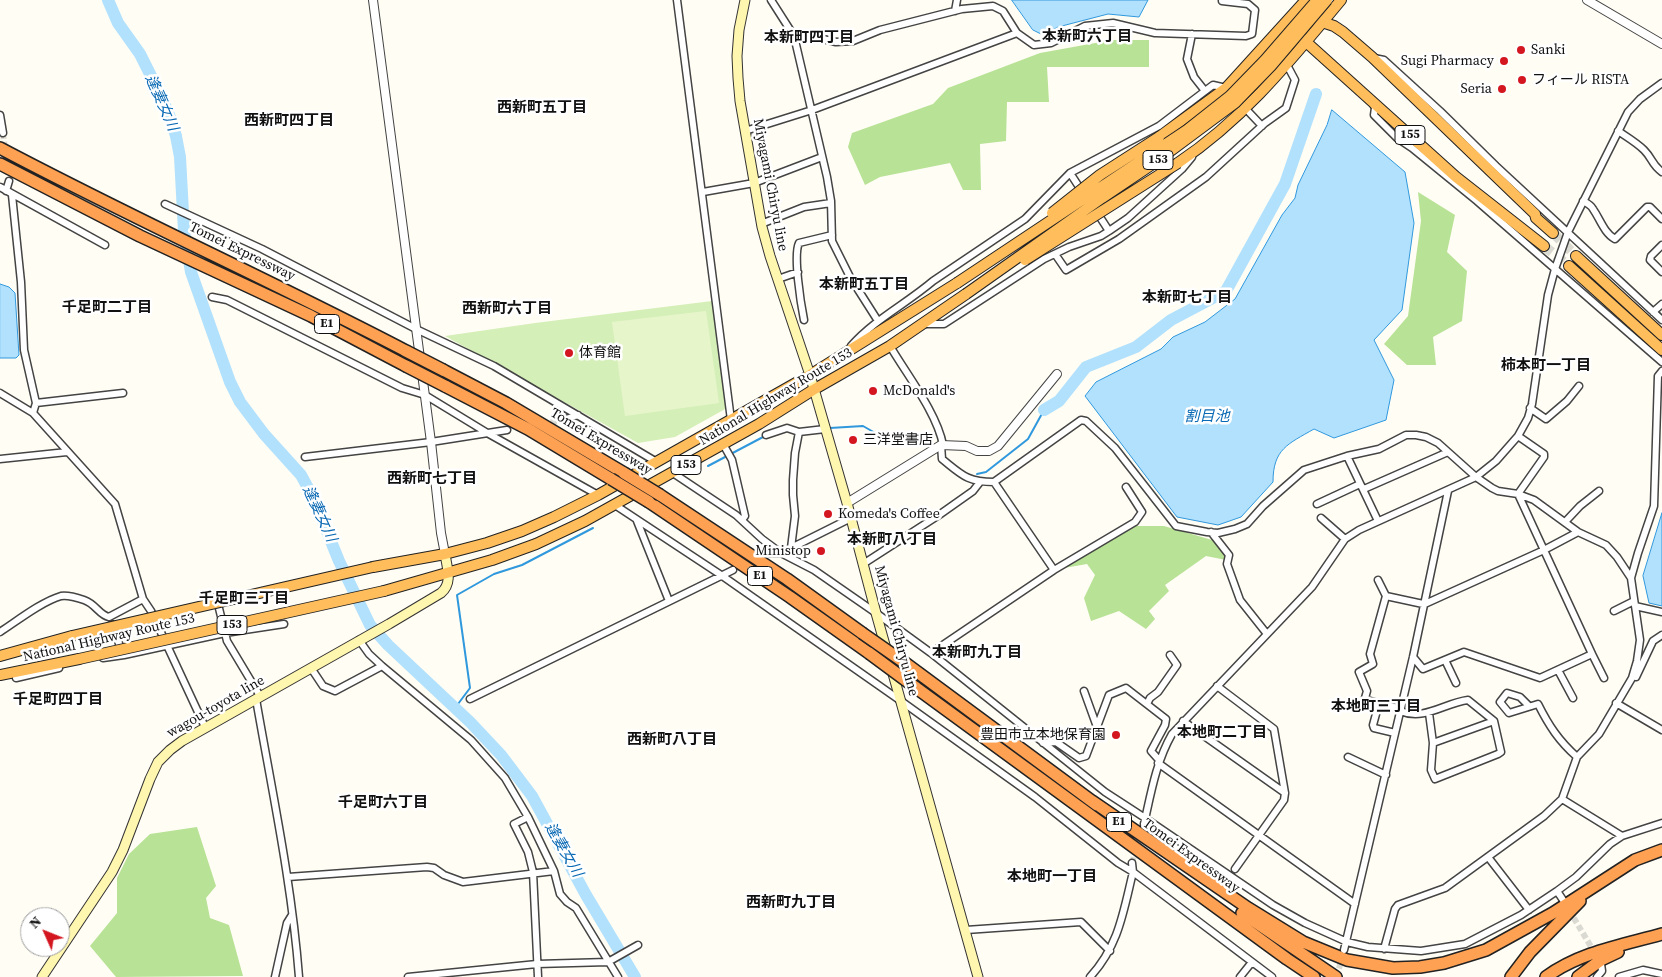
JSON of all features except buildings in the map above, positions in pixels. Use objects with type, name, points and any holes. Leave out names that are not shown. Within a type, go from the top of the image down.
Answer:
[{"type":"highway","name":"National Highway Route 153","points":[[0,656],[72,636],[373,567],[445,554],[522,531],[598,495],[655,461],[810,376],[957,283],[1187,130],[1237,89],[1317,0]]},
{"type":"highway","name":"National Highway Route 153","points":[[0,675],[384,591],[492,560],[536,544],[615,505],[759,424],[813,390],[890,346],[1157,161],[1235,103],[1271,66],[1327,0]]},
{"type":"highway","name":"153","points":[[957,283],[971,268],[1042,222],[1100,175],[1159,137],[1226,88],[1304,2]]},
{"type":"highway","name":"155","points":[[1304,2],[1322,22],[1334,26],[1343,32],[1372,57],[1553,233]]},
{"type":"highway","name":"153","points":[[966,294],[978,290],[1198,150],[1246,108],[1340,2]]},
{"type":"highway","points":[[1340,2],[1336,13],[1343,32]]},
{"type":"highway","name":"155","points":[[1285,23],[1456,177],[1542,244]]},
{"type":"highway","name":"Tomei Expressway","points":[[0,148],[316,305],[506,403],[660,495],[787,579],[906,663],[1196,879],[1336,977]]},
{"type":"highway","name":"Tomei Expressway","points":[[0,164],[140,236],[311,316],[528,429],[649,502],[869,653],[1314,977]]},
{"type":"highway","points":[[1576,256],[1662,335]]},
{"type":"highway","points":[[1569,266],[1662,350]]},
{"type":"highway","points":[[1092,802],[1248,908],[1303,942],[1347,960],[1393,968],[1444,963],[1486,950],[1520,933],[1635,860],[1662,850]]},
{"type":"highway","points":[[1511,977],[1548,932],[1602,880]]},
{"type":"highway","points":[[1546,977],[1578,959],[1610,948],[1657,936]]},
{"type":"highway","points":[[1578,977],[1601,960],[1657,936]]},
{"type":"main road","name":"Miyagami Chiryu line","points":[[746,0],[739,30],[737,56],[740,101],[761,224],[810,376],[847,503],[978,977]]},
{"type":"main road","points":[[445,554],[448,573]]},
{"type":"main road","name":"wagou-toyota line","points":[[42,977],[112,872],[123,850],[158,762],[170,750],[182,741],[441,593],[449,583],[448,573]]},
{"type":"street","points":[[373,0],[445,554]]},
{"type":"street","points":[[677,0],[731,420]]},
{"type":"street","points":[[771,0],[794,36],[812,110],[831,204],[832,241],[843,265],[878,320]]},
{"type":"street","points":[[955,11],[957,0]]},
{"type":"street","points":[[1587,0],[1662,44]]},
{"type":"street","points":[[794,36],[805,35],[836,42],[853,41],[880,30],[978,6],[993,6],[1003,11],[1017,33],[1034,45],[1051,43],[1085,26],[1112,23],[1154,33],[1246,36],[1252,34],[1255,10],[1248,4],[1222,1]]},
{"type":"street","points":[[745,130],[812,110],[1017,33]]},
{"type":"street","points":[[1192,34],[1187,59],[1194,77],[1205,91]]},
{"type":"street","points":[[1372,57],[1384,60],[1662,320]]},
{"type":"street","points":[[1056,254],[1066,270],[1119,239],[1206,176],[1262,126],[1286,108],[1295,80],[1286,65]]},
{"type":"street","points":[[847,351],[878,320],[1025,219],[1070,173],[1158,126],[1213,85],[1226,88]]},
{"type":"street","points":[[1144,821],[1159,762],[1172,734],[1312,587],[1346,539],[1359,530],[1476,477],[1496,460],[1518,436],[1528,418],[1548,295],[1568,232],[1628,112],[1640,98],[1660,87]]},
{"type":"street","points":[[1372,101],[1375,108],[1374,115],[1397,138],[1477,201],[1662,362]]},
{"type":"street","points":[[1246,108],[1262,126]]},
{"type":"street","points":[[0,115],[3,133]]},
{"type":"street","points":[[1618,131],[1644,149],[1653,166],[1662,172]]},
{"type":"street","points":[[922,324],[944,324],[1030,268],[1056,254],[1109,231],[1128,218],[1182,169],[1198,150]]},
{"type":"street","points":[[703,192],[754,183],[822,158]]},
{"type":"street","points":[[1070,173],[1109,231]]},
{"type":"street","points":[[9,181],[3,189],[105,245]]},
{"type":"street","points":[[12,195],[21,282],[24,350],[36,403],[33,414]]},
{"type":"street","points":[[1583,201],[1592,208],[1605,230],[1615,239],[1647,207],[1650,207],[1662,218]]},
{"type":"street","points":[[165,204],[262,249],[416,329],[494,366],[655,461]]},
{"type":"street","points":[[761,224],[804,207],[831,204]]},
{"type":"street","points":[[804,320],[796,248],[799,243],[832,235]]},
{"type":"street","points":[[1662,245],[1651,256],[1650,260],[1662,272]]},
{"type":"street","points":[[778,279],[798,272]]},
{"type":"street","points":[[212,297],[227,300],[402,388],[425,395],[489,434],[598,495]]},
{"type":"street","points":[[1653,312],[1662,304]]},
{"type":"street","points":[[890,346],[926,404],[940,432],[942,459],[962,475],[972,480],[994,482],[1081,420],[1086,421],[1115,448],[1172,522],[1182,528],[1218,533],[1235,530],[1246,524],[1304,470],[1347,456],[1379,449],[1406,435],[1426,437],[1438,443],[1476,477],[1498,491],[1518,494],[1534,500],[1578,532],[1606,545],[1617,557],[1631,578]]},
{"type":"street","points":[[1628,686],[1640,649],[1640,632],[1631,578],[1654,506],[1658,376],[1662,372]]},
{"type":"street","points":[[847,503],[942,445],[966,446],[977,451],[989,450],[998,446],[1057,374]]},
{"type":"street","points":[[1530,408],[1546,419],[1567,401],[1579,386]]},
{"type":"street","points":[[0,393],[33,414],[116,504],[143,599],[168,646],[205,728]]},
{"type":"street","points":[[36,403],[123,393]]},
{"type":"street","points":[[563,420],[578,414]]},
{"type":"street","points":[[766,435],[787,428],[799,432],[825,430]]},
{"type":"street","points":[[304,457],[431,442],[507,430]]},
{"type":"street","points":[[791,548],[795,516],[792,495],[793,480],[799,432]]},
{"type":"street","points":[[1518,436],[1544,454],[1544,457],[1518,494]]},
{"type":"street","points":[[723,444],[732,460],[745,516],[742,520]]},
{"type":"street","points":[[0,459],[68,452]]},
{"type":"street","points":[[1317,504],[1448,452]]},
{"type":"street","points":[[1347,456],[1378,521]]},
{"type":"street","points":[[672,473],[742,520],[762,539],[781,553],[814,570],[876,613],[931,654],[1104,792],[1144,821],[1273,905],[1305,923],[1347,942],[1368,948],[1421,951],[1465,944],[1529,910],[1557,892],[1576,877],[1610,844],[1622,836],[1662,823]]},
{"type":"street","points":[[863,564],[939,515],[973,491],[980,482]]},
{"type":"street","points":[[994,482],[1054,570]]},
{"type":"street","points":[[931,654],[1054,570],[1135,522],[1142,512],[1126,487]]},
{"type":"street","points":[[1344,950],[1401,710],[1448,491]]},
{"type":"street","points":[[1565,522],[1580,506],[1599,491]]},
{"type":"street","points":[[1518,494],[1604,678]]},
{"type":"street","points":[[615,505],[721,575],[1035,797],[1118,863],[1272,977]]},
{"type":"street","points":[[769,553],[781,553],[851,518]]},
{"type":"street","points":[[1321,518],[1346,539]]},
{"type":"street","points":[[636,520],[669,601]]},
{"type":"street","points":[[1211,532],[1229,555],[1227,564],[1240,600],[1267,634]]},
{"type":"street","points":[[1386,596],[1423,604],[1544,550],[1578,532]]},
{"type":"street","points":[[470,699],[733,570]]},
{"type":"street","points":[[1378,580],[1386,596],[1370,654],[1373,664],[1359,672],[1367,692],[1365,698],[1401,710],[1409,715],[1428,713],[1468,700],[1494,721],[1501,752],[1435,779],[1431,770],[1432,744],[1428,713]]},
{"type":"street","points":[[0,632],[24,616],[62,596],[83,599],[95,605],[104,616],[109,617],[143,599]]},
{"type":"street","points":[[216,596],[227,641],[258,698],[288,877],[292,915],[296,932],[299,977]]},
{"type":"street","points":[[1614,610],[1635,604],[1662,612]]},
{"type":"street","points":[[109,617],[124,656]]},
{"type":"street","points":[[16,678],[225,633],[284,624]]},
{"type":"street","points":[[1384,949],[1395,909],[1398,905],[1445,888],[1544,816],[1562,799],[1577,757],[1599,734],[1616,702],[1633,682],[1653,641],[1662,635]]},
{"type":"street","points":[[361,640],[369,654],[382,666],[483,752],[514,790],[554,870],[560,894],[576,908],[618,977]]},
{"type":"street","points":[[1413,657],[1423,669],[1464,652],[1540,678],[1592,654]]},
{"type":"street","points":[[1147,704],[1177,665],[1170,655]]},
{"type":"street","points":[[1446,660],[1456,683]]},
{"type":"street","points":[[311,668],[323,686],[335,691],[382,666]]},
{"type":"street","points":[[1558,670],[1572,698]]},
{"type":"street","points":[[1217,686],[1274,728],[1285,793],[1284,800],[1235,869]]},
{"type":"street","points":[[1043,744],[1056,742],[1078,758],[1086,756],[1109,695],[1126,688],[1166,719],[1165,725],[1151,751],[1159,762],[1355,904]]},
{"type":"street","points":[[1084,691],[1097,726]]},
{"type":"street","points":[[1616,702],[1662,730]]},
{"type":"street","points":[[1379,703],[1373,725],[1374,728],[1395,733]]},
{"type":"street","points":[[1529,706],[1538,704],[1546,721],[1560,742],[1577,757]]},
{"type":"street","points":[[1183,721],[1285,793]]},
{"type":"street","points":[[1432,744],[1494,721]]},
{"type":"street","points":[[1348,757],[1386,775]]},
{"type":"street","points":[[1562,799],[1622,836]]},
{"type":"street","points":[[528,817],[514,824],[528,852],[533,872],[538,977]]},
{"type":"street","points":[[1488,857],[1529,910]]},
{"type":"street","points":[[1090,977],[1110,951],[1120,923],[1132,872],[1132,862]]},
{"type":"street","points":[[288,877],[427,866],[463,882],[554,870]]},
{"type":"street","points":[[1557,892],[1563,900]]},
{"type":"street","points":[[275,977],[287,923],[292,915]]},
{"type":"street","points":[[966,930],[1080,922],[1110,951]]},
{"type":"street","points":[[408,977],[536,964],[609,961],[635,946]]},
{"type":"street","points":[[1240,977],[1252,962]]},
{"type":"street","points":[[1597,977],[1602,971],[1601,964]]},
{"type":"street","points":[[1619,977],[1643,970],[1662,974]]},
{"type":"green space","points":[[1112,40],[1149,40],[1149,67],[1047,67],[1049,102],[1007,102],[1006,141],[980,144],[981,190],[963,190],[950,163],[880,177],[865,185],[848,147],[852,133],[933,104],[948,88],[1040,53]]},
{"type":"green space","points":[[1418,192],[1455,215],[1447,252],[1467,271],[1462,321],[1433,337],[1436,365],[1407,365],[1384,344],[1408,316],[1421,221]]},
{"type":"green space","points":[[712,301],[727,408],[675,437],[638,443],[445,336],[535,323]]},
{"type":"green space","points":[[706,311],[719,403],[625,416],[612,322]]},
{"type":"green space","points":[[1136,526],[1164,526],[1219,542],[1226,560],[1206,556],[1165,585],[1169,591],[1149,611],[1155,619],[1146,629],[1119,611],[1091,621],[1084,598],[1095,575],[1087,564],[1064,568]]},
{"type":"green space","points":[[197,827],[216,886],[206,898],[210,918],[229,925],[243,976],[116,977],[90,946],[117,913],[117,878],[129,854],[150,834]]},
{"type":"water","points":[[1012,0],[1148,0],[1139,17],[1108,14],[1058,27],[1043,35],[1033,30]]},
{"type":"water","name":"割目池","points":[[1332,110],[1405,172],[1414,223],[1402,310],[1374,340],[1394,380],[1386,420],[1334,438],[1314,429],[1297,439],[1279,455],[1273,482],[1241,517],[1218,525],[1177,517],[1085,396],[1096,382],[1161,349],[1173,337],[1205,322],[1235,299],[1282,215],[1295,198],[1298,185],[1327,125]]},
{"type":"water","points":[[0,284],[9,287],[15,293],[19,355],[16,358],[0,358]]},
{"type":"water","points":[[1662,513],[1662,606],[1649,603],[1643,576]]},
{"type":"waterway","name":"逢妻女川","points":[[108,0],[118,23],[140,54],[168,112],[176,136],[180,157],[184,231],[191,272],[230,382],[240,402],[264,434],[301,475],[313,497],[339,561],[370,625],[388,645],[470,722],[501,755],[532,796],[586,895],[635,977]]},
{"type":"waterway","name":"割目池","points":[[1316,94],[1319,90]]},
{"type":"waterway","name":"割目池","points":[[1044,410],[1059,401],[1086,367],[1136,347],[1171,320],[1226,291],[1285,184],[1316,94]]},
{"type":"waterway","points":[[977,474],[986,472],[1028,439],[1044,410]]},
{"type":"waterway","points":[[830,428],[863,426],[877,434],[922,443]]},
{"type":"waterway","points":[[708,466],[763,437]]},
{"type":"waterway","points":[[455,708],[470,688],[457,595],[494,574],[522,565],[593,528]]},
{"type":"tunnel","points":[[3,133],[9,181]]},
{"type":"tunnel","points":[[1553,233],[1576,256]]},
{"type":"tunnel","points":[[1544,246],[1569,266]]},
{"type":"tunnel","points":[[542,424],[563,420]]},
{"type":"tunnel","points":[[1132,863],[1141,833]]},
{"type":"tunnel","points":[[1569,910],[1596,955]]},
{"type":"tunnel","points":[[1336,977],[1343,956]]},
{"type":"place","name":"Sanki","points":[[1521,50]]},
{"type":"place","name":"Sugi Pharmacy","points":[[1504,61]]},
{"type":"place","name":"フィール RISTA","points":[[1522,80]]},
{"type":"place","name":"Seria","points":[[1502,89]]},
{"type":"place","name":"体育館","points":[[569,353]]},
{"type":"place","name":"McDonald's","points":[[873,391]]},
{"type":"place","name":"三洋堂書店","points":[[853,440]]},
{"type":"place","name":"Komeda's Coffee","points":[[828,514]]},
{"type":"place","name":"Ministop","points":[[821,551]]},
{"type":"place","name":"豊田市立本地保育園","points":[[1116,735]]},
{"type":"district","name":"本新町六丁目","points":[[1087,37]]},
{"type":"district","name":"本新町四丁目","points":[[809,38]]},
{"type":"district","name":"西新町五丁目","points":[[542,108]]},
{"type":"district","name":"西新町四丁目","points":[[289,121]]},
{"type":"district","name":"本新町五丁目","points":[[864,285]]},
{"type":"district","name":"本新町七丁目","points":[[1187,298]]},
{"type":"district","name":"千足町二丁目","points":[[107,308]]},
{"type":"district","name":"西新町六丁目","points":[[507,309]]},
{"type":"district","name":"柿本町一丁目","points":[[1546,366]]},
{"type":"district","name":"西新町七丁目","points":[[432,479]]},
{"type":"district","name":"本新町八丁目","points":[[892,540]]},
{"type":"district","name":"千足町三丁目","points":[[244,599]]},
{"type":"district","name":"本新町九丁目","points":[[977,653]]},
{"type":"district","name":"千足町四丁目","points":[[58,700]]},
{"type":"district","name":"本地町三丁目","points":[[1376,707]]},
{"type":"district","name":"本地町二丁目","points":[[1222,733]]},
{"type":"district","name":"西新町八丁目","points":[[672,740]]},
{"type":"district","name":"千足町六丁目","points":[[383,803]]},
{"type":"district","name":"本地町一丁目","points":[[1052,877]]},
{"type":"district","name":"西新町九丁目","points":[[791,903]]}]
